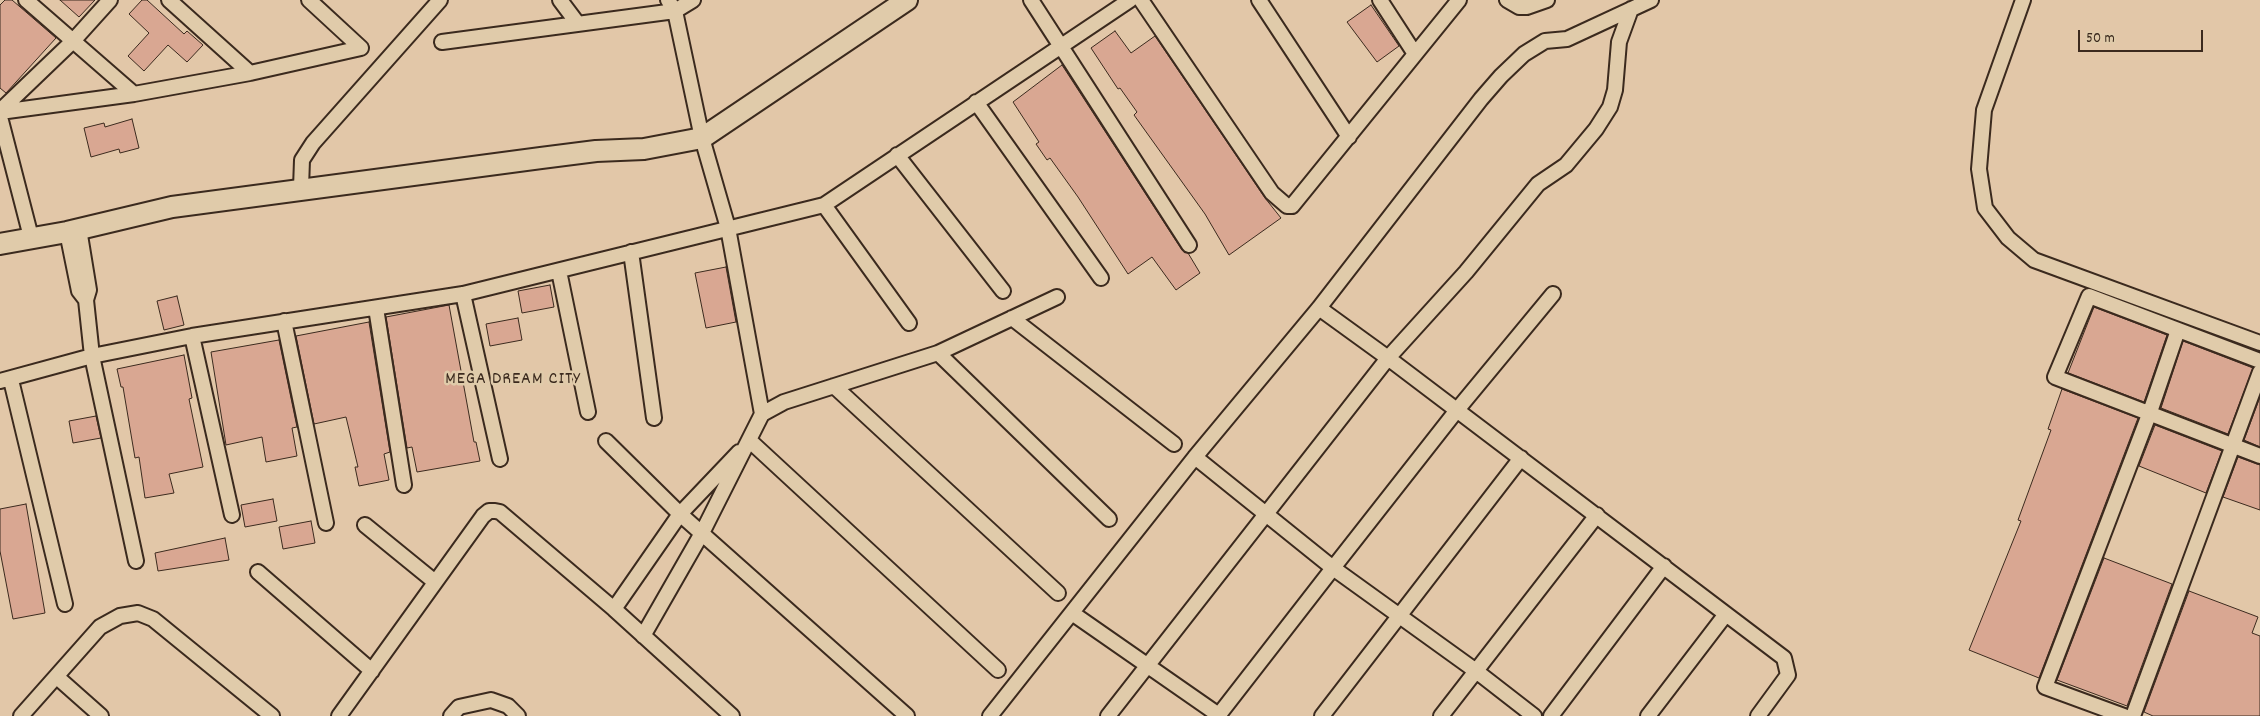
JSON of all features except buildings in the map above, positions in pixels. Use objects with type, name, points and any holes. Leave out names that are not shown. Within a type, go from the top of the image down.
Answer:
[{"type":"main road","points":[[0,244],[73,231],[172,207],[301,188],[596,151],[644,148],[702,138],[906,0]]},
{"type":"street","points":[[26,0],[134,94]]},
{"type":"street","points":[[0,112],[73,41],[110,0]]},
{"type":"street","points":[[169,0],[250,73]]},
{"type":"street","points":[[0,112],[134,94],[250,73],[361,48],[309,0]]},
{"type":"street","points":[[301,188],[302,160],[313,143],[440,0]]},
{"type":"street","points":[[560,0],[578,24]]},
{"type":"street","points":[[442,42],[578,24],[672,6],[693,0]]},
{"type":"street","points":[[1031,0],[1189,245]]},
{"type":"street","points":[[65,604],[6,380],[92,356],[192,336],[463,294],[824,205],[1130,0]]},
{"type":"street","points":[[1141,0],[1272,193],[1287,206],[1296,203],[1459,0]]},
{"type":"street","points":[[1259,0],[1349,137]]},
{"type":"street","points":[[1380,0],[1415,54]]},
{"type":"street","points":[[1508,0],[1519,8],[1547,0]]},
{"type":"street","points":[[990,716],[1195,457],[1319,308],[1480,99],[1524,54],[1545,41],[1566,39],[1651,0]]},
{"type":"street","points":[[2023,0],[1984,110],[1979,169],[1985,208],[2008,238],[2034,260],[2260,343]]},
{"type":"street","points":[[672,6],[702,138],[728,228],[762,414]]},
{"type":"street","points":[[1108,716],[1267,516],[1388,358],[1466,272],[1538,184],[1566,164],[1596,129],[1610,107],[1615,90],[1619,42],[1631,9]]},
{"type":"street","points":[[976,102],[1101,278]]},
{"type":"street","points":[[0,116],[31,237]]},
{"type":"street","points":[[897,155],[1003,291]]},
{"type":"street","points":[[824,205],[909,323]]},
{"type":"street","points":[[73,231],[89,290],[86,300],[92,356],[136,561]]},
{"type":"street","points":[[631,252],[654,418]]},
{"type":"street","points":[[559,271],[588,412]]},
{"type":"street","points":[[463,294],[500,460]]},
{"type":"street","points":[[1072,613],[1219,716],[1457,410],[1553,294]]},
{"type":"street","points":[[2260,361],[2089,296],[2055,377],[2150,412],[2260,456]]},
{"type":"street","points":[[643,636],[702,533],[762,414],[784,402],[938,353],[1057,297]]},
{"type":"street","points":[[376,308],[404,485]]},
{"type":"street","points":[[1319,308],[1664,566],[1786,662],[1788,675],[1758,716]]},
{"type":"street","points":[[1012,318],[1174,444]]},
{"type":"street","points":[[284,321],[326,523]]},
{"type":"street","points":[[2124,716],[2044,687],[2150,412],[2178,330]]},
{"type":"street","points":[[192,336],[232,515]]},
{"type":"street","points":[[938,353],[1109,519]]},
{"type":"street","points":[[2133,716],[2231,446],[2260,372]]},
{"type":"street","points":[[834,386],[1058,594]]},
{"type":"street","points":[[614,609],[680,514],[749,440]]},
{"type":"street","points":[[749,440],[998,670]]},
{"type":"street","points":[[606,441],[680,514],[907,716]]},
{"type":"street","points":[[1195,457],[1333,568],[1400,615],[1534,716]]},
{"type":"street","points":[[1322,716],[1521,458]]},
{"type":"street","points":[[339,716],[483,516],[489,511],[495,511],[507,518],[614,609],[732,716]]},
{"type":"street","points":[[1441,716],[1598,516]]},
{"type":"street","points":[[365,525],[435,582]]},
{"type":"street","points":[[1551,716],[1664,566]]},
{"type":"street","points":[[258,572],[372,671]]},
{"type":"street","points":[[21,716],[100,627],[120,616],[138,613],[154,619],[272,716]]},
{"type":"street","points":[[1648,716],[1726,614]]},
{"type":"street","points":[[57,676],[101,716]]},
{"type":"street","points":[[450,716],[459,707],[491,700],[508,706],[518,716]]},
{"type":"district","name":"MEGA DREAM CITY","points":[[513,381]]}]
